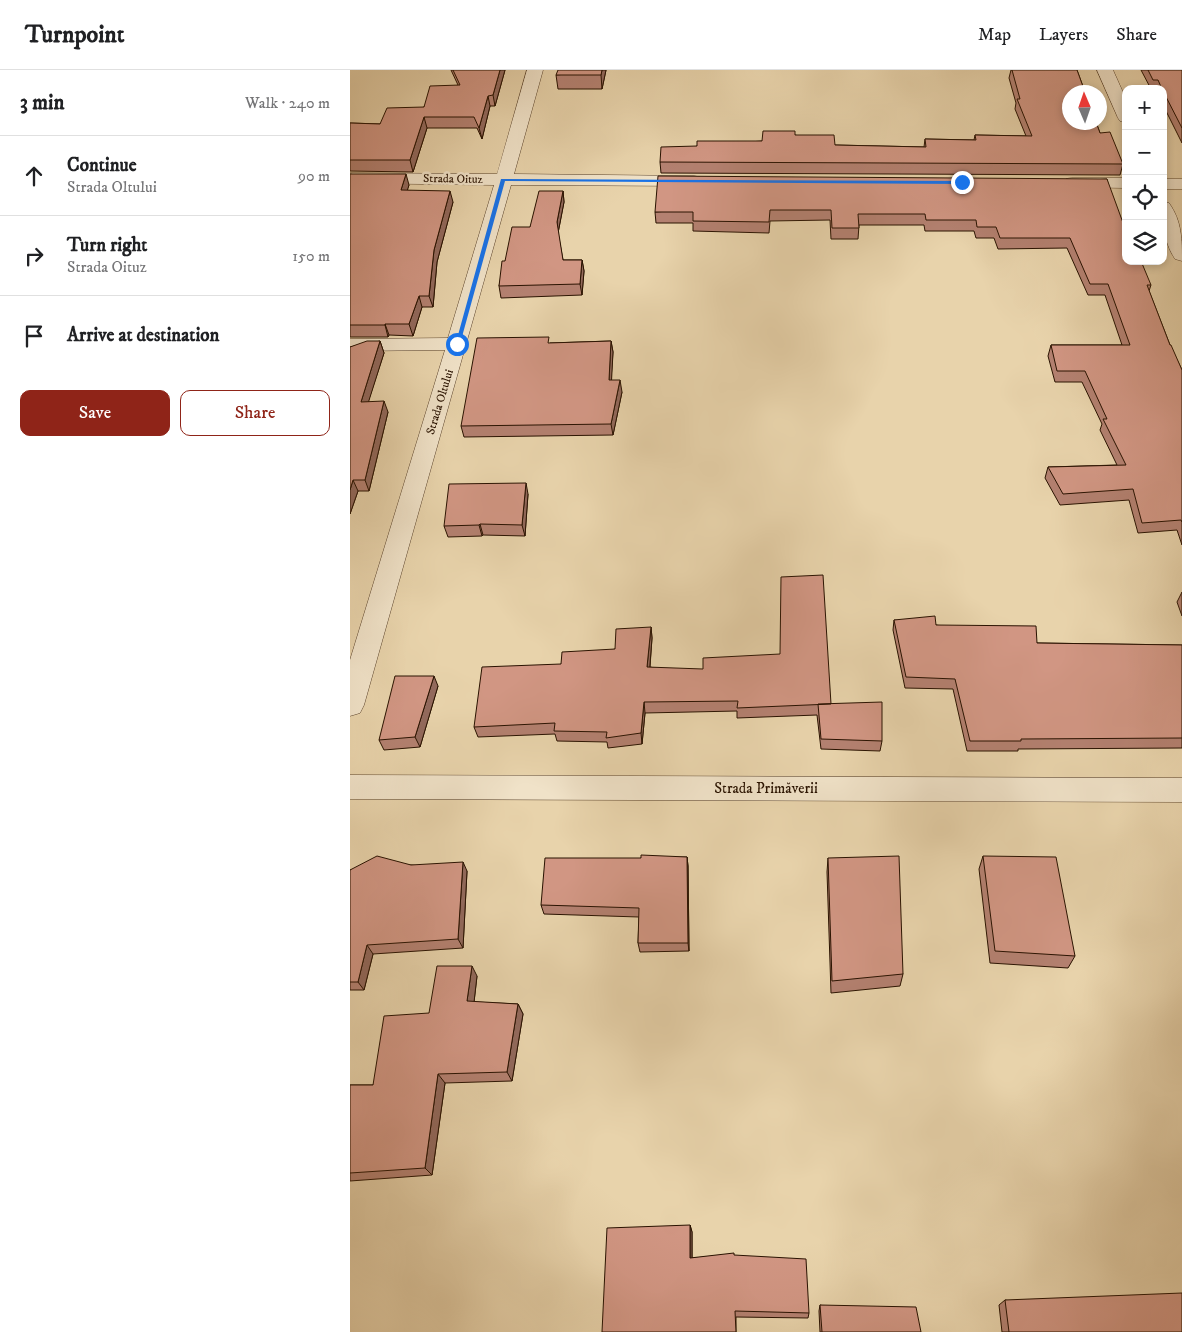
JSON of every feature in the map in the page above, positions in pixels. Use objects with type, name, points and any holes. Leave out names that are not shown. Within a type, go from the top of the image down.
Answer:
[{"type":"street","name":"Strada Oltului","points":[[350,705],[457,344],[535,70]]},
{"type":"street","points":[[1105,70],[1122,109]]},
{"type":"street","name":"Strada Oituz","points":[[350,178],[712,181]]},
{"type":"street","points":[[1058,183],[1122,183]]},
{"type":"street","points":[[1167,184],[1182,184]]},
{"type":"street","points":[[1167,218],[1182,254]]},
{"type":"street","points":[[350,345],[457,344]]},
{"type":"street","name":"Strada Primăverii","points":[[350,787],[1182,790]]},
{"type":"building","points":[[453,70],[500,70],[493,95],[488,96],[479,128],[474,117],[424,117],[410,160],[350,160],[350,123],[380,124],[387,108],[424,107],[430,86],[460,85]]},
{"type":"building","points":[[558,70],[602,70],[601,75],[556,75]]},
{"type":"building","points":[[1012,70],[1077,70],[1082,85],[1062,85],[1062,130],[1099,130],[1100,133],[1110,132],[1122,164],[660,162],[661,147],[697,146],[697,141],[762,141],[763,131],[795,131],[795,135],[834,135],[835,145],[926,147],[925,139],[976,140],[975,135],[1032,136],[1017,99],[1020,99]]},
{"type":"building","points":[[1148,70],[1182,70],[1182,128],[1167,99],[1167,85],[1160,85],[1158,80],[1153,80]]},
{"type":"building","points":[[350,174],[406,174],[401,190],[450,191],[434,250],[429,296],[419,296],[409,324],[350,325]]},
{"type":"building","points":[[658,176],[1107,179],[1122,220],[1122,265],[1143,265],[1151,285],[1147,285],[1170,345],[1182,370],[1182,522],[1181,520],[1142,523],[1133,489],[1063,494],[1048,467],[1126,465],[1103,419],[1107,419],[1085,371],[1057,371],[1051,345],[1130,345],[1108,284],[1090,284],[1070,238],[1000,238],[996,227],[977,227],[976,220],[926,220],[925,214],[858,214],[859,228],[832,228],[831,210],[770,210],[769,222],[693,221],[693,212],[655,212]]},
{"type":"building","points":[[539,191],[563,191],[557,222],[563,260],[582,260],[580,284],[499,286],[502,261],[505,261],[512,227],[530,227]]},
{"type":"building","points":[[549,337],[548,343],[611,341],[609,380],[620,380],[611,424],[461,426],[477,338]]},
{"type":"building","points":[[367,341],[380,341],[361,402],[384,401],[365,480],[353,480],[350,490],[350,347]]},
{"type":"building","points":[[526,483],[522,525],[480,524],[444,526],[449,484]]},
{"type":"building","points":[[823,575],[831,704],[737,708],[738,701],[644,702],[641,733],[606,738],[607,732],[554,731],[555,723],[474,727],[482,667],[561,664],[562,652],[615,649],[616,629],[651,627],[647,667],[703,669],[703,658],[780,654],[781,577]]},
{"type":"building","points":[[935,616],[936,625],[1036,626],[1037,643],[1182,645],[1182,738],[970,741],[955,679],[906,677],[894,620]]},
{"type":"building","points":[[395,676],[434,676],[415,737],[379,740]]},
{"type":"building","points":[[882,702],[882,741],[821,739],[818,704]]},
{"type":"building","points":[[641,855],[687,857],[688,943],[638,943],[639,908],[541,905],[545,858],[641,858]]},
{"type":"building","points":[[377,856],[411,865],[463,862],[458,939],[367,945],[358,982],[350,982],[350,870]]},
{"type":"building","points":[[899,856],[903,974],[832,981],[828,858]]},
{"type":"building","points":[[983,856],[1056,857],[1075,956],[995,951]]},
{"type":"building","points":[[437,966],[472,966],[467,1001],[518,1004],[507,1072],[438,1074],[425,1168],[350,1173],[350,1085],[373,1085],[384,1016],[429,1013]]},
{"type":"building","points":[[690,1225],[690,1258],[734,1253],[734,1255],[806,1259],[809,1313],[735,1311],[736,1332],[602,1332],[607,1228]]},
{"type":"building","points":[[1182,1293],[1182,1332],[1009,1332],[1005,1300]]},
{"type":"building","points":[[820,1305],[916,1307],[921,1332],[822,1332]]},
{"type":"route","points":[[457,344],[503,180],[962,182]]}]
